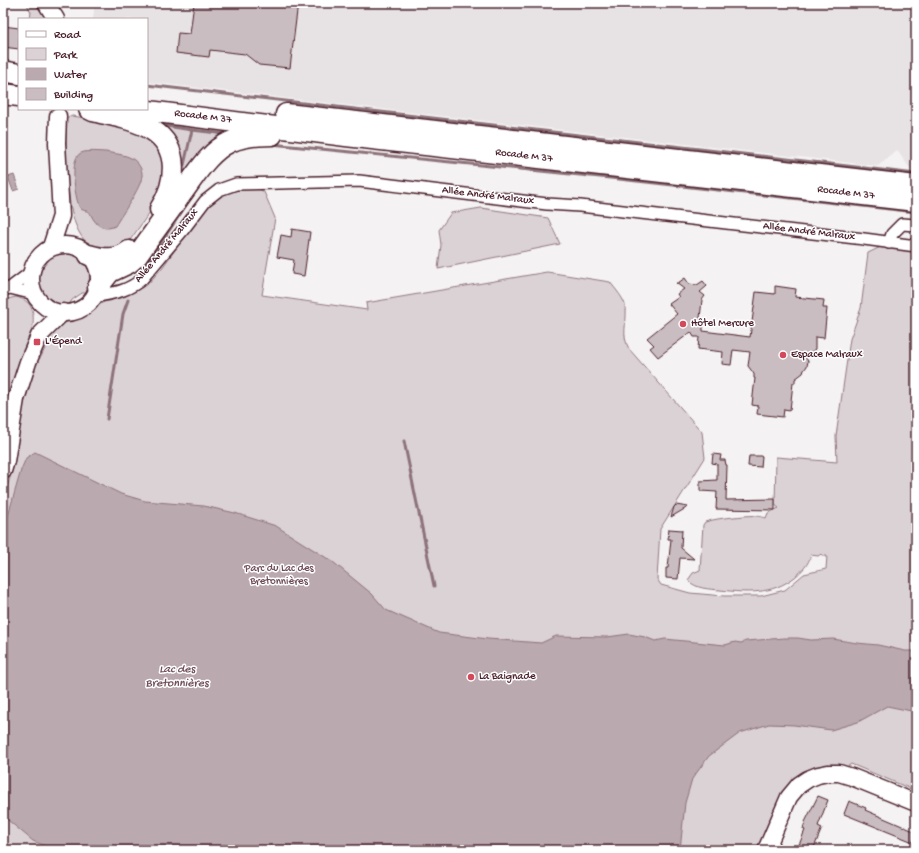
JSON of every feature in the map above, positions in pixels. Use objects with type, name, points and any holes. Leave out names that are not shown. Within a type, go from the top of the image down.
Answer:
[{"type":"highway","points":[[3,71],[18,74]]},
{"type":"highway","points":[[3,81],[18,83]]},
{"type":"highway","points":[[3,94],[18,96]]},
{"type":"highway","name":"Rocade M 37","points":[[148,98],[916,186]]},
{"type":"highway","points":[[83,251],[103,258],[111,259],[121,256],[129,251],[166,199],[172,185],[174,170],[165,143],[158,134],[130,120],[92,110]]},
{"type":"highway","name":"Rocade M 37","points":[[141,110],[346,136],[916,201]]},
{"type":"highway","points":[[96,292],[110,272],[129,263],[137,256],[208,160],[215,152],[229,142],[244,137],[261,135],[312,137],[346,136]]},
{"type":"street","points":[[46,3],[55,18]]},
{"type":"street","points":[[51,247],[61,216],[57,143],[58,116]]},
{"type":"street","name":"Allée André Malraux","points":[[96,292],[125,290],[135,284],[152,267],[205,201],[227,186],[246,183],[359,181],[916,246]]},
{"type":"street","points":[[7,289],[37,298],[51,310],[63,312],[79,310],[87,304],[96,292],[99,275],[96,264],[83,251],[61,216]]},
{"type":"street","points":[[888,242],[892,234],[902,224],[916,225]]},
{"type":"street","points":[[39,336],[37,298],[31,283],[31,272],[35,262],[42,253],[51,247],[64,245],[83,251]]},
{"type":"street","points":[[7,289],[31,272]]},
{"type":"street","points":[[3,471],[16,399],[28,362],[39,336],[63,312]]},
{"type":"street","points":[[766,850],[789,797],[799,785],[818,774],[828,772],[839,773],[916,803]]},
{"type":"shaded area","points":[[95,3],[916,3],[916,170],[911,170],[897,150],[878,166],[148,82],[148,18],[93,18]]},
{"type":"green space","points":[[26,3],[36,3],[45,18],[30,18],[31,12]]},
{"type":"green space","points":[[72,116],[106,121],[149,135],[164,156],[162,195],[128,243],[115,252],[91,246],[82,237],[75,223],[68,188],[67,168],[66,119]]},
{"type":"green space","points":[[145,120],[238,130],[184,184]]},
{"type":"green space","name":"Parc du Lac des Bretonnières","points":[[243,187],[259,189],[264,192],[275,218],[262,295],[367,310],[366,303],[547,272],[610,282],[622,298],[625,305],[625,339],[629,349],[702,432],[705,458],[660,529],[657,579],[661,585],[690,593],[724,596],[761,596],[785,590],[804,574],[826,569],[827,556],[823,556],[821,554],[818,556],[811,555],[805,567],[795,577],[786,583],[768,590],[750,592],[707,589],[699,587],[688,580],[693,573],[700,570],[703,525],[705,522],[746,516],[766,518],[768,513],[779,508],[775,505],[776,457],[837,462],[836,436],[850,339],[861,308],[868,253],[889,243],[916,246],[916,791],[851,764],[844,769],[789,790],[786,788],[782,793],[758,850],[3,850],[3,501],[14,464],[21,414],[38,357],[41,357],[46,346],[43,345],[51,333],[59,326],[66,322],[83,317],[106,301],[110,301],[147,285],[162,268],[203,211],[218,197],[230,190]]},
{"type":"green space","points":[[481,208],[548,218],[560,244],[438,269],[441,245],[439,230],[451,213]]},
{"type":"green space","points":[[66,252],[80,258],[84,262],[89,272],[86,293],[82,293],[72,300],[69,305],[56,303],[46,298],[40,290],[37,280],[38,271],[44,262],[53,255]]},
{"type":"green space","points":[[16,297],[26,301],[31,307],[33,325],[3,449],[3,300]]},
{"type":"water","points":[[90,151],[106,152],[131,158],[139,166],[142,171],[142,176],[131,201],[115,226],[106,228],[98,225],[89,212],[80,208],[76,195],[74,170],[77,156],[81,153]]},
{"type":"water","points":[[14,175],[19,189],[13,191],[8,177]]},
{"type":"water","name":"Lac des Bretonnières","points":[[35,452],[121,494],[145,501],[204,506],[235,513],[276,526],[333,562],[372,594],[386,610],[439,633],[541,643],[556,636],[607,637],[629,634],[645,637],[655,641],[665,639],[725,645],[735,642],[741,643],[746,641],[784,638],[811,640],[833,639],[878,645],[905,651],[916,651],[916,712],[887,706],[858,722],[831,730],[794,725],[769,724],[740,733],[709,756],[692,779],[685,803],[680,850],[56,850],[33,841],[3,816],[3,533],[21,470],[26,458]]},
{"type":"building","points":[[194,3],[298,3],[290,68],[259,65],[245,54],[210,50],[209,57],[176,53],[178,33],[190,34]]},
{"type":"building","points":[[3,26],[18,28],[18,49],[3,47]]},
{"type":"building","points":[[292,229],[310,232],[304,276],[292,274],[294,260],[277,257],[281,235],[291,237]]},
{"type":"building","name":"Espace Malraux","points":[[685,278],[689,284],[697,285],[703,281],[707,286],[700,292],[705,296],[702,300],[700,318],[703,321],[703,331],[750,337],[756,292],[775,294],[775,286],[796,289],[795,297],[824,300],[823,308],[827,308],[824,338],[815,337],[815,349],[805,357],[808,361],[807,366],[803,373],[795,379],[795,383],[793,383],[790,410],[784,409],[783,417],[757,414],[758,406],[752,405],[755,378],[748,366],[750,352],[733,350],[731,365],[722,364],[723,352],[698,349],[699,337],[694,337],[691,332],[658,357],[650,348],[654,345],[647,338],[677,314],[669,304],[679,297],[677,294],[684,289],[676,283]]},
{"type":"building","points":[[713,454],[721,455],[720,460],[725,460],[727,465],[726,500],[775,499],[775,510],[716,509],[717,492],[700,491],[700,481],[717,480],[717,464],[712,463]]},
{"type":"building","points":[[749,456],[762,456],[761,467],[748,466]]},
{"type":"building","points":[[676,505],[688,507],[671,517],[674,507]]},
{"type":"building","points":[[669,529],[682,530],[681,548],[694,559],[680,558],[678,579],[666,578],[666,568],[668,568],[671,539],[668,539]]},
{"type":"building","points":[[818,796],[828,800],[818,826],[822,828],[813,850],[797,850],[805,830],[803,829],[805,822]]},
{"type":"building","points":[[849,801],[866,808],[865,810],[916,832],[913,842],[844,814]]},
{"type":"waterway","points":[[148,85],[916,174]]},
{"type":"waterway","points":[[160,125],[192,130]]},
{"type":"waterway","points":[[184,165],[192,130],[226,134]]},
{"type":"waterway","points":[[271,144],[610,178],[916,212]]},
{"type":"waterway","points":[[141,266],[160,244],[199,186]]},
{"type":"waterway","points":[[107,419],[123,314],[128,300]]},
{"type":"waterway","points":[[404,441],[434,586]]},
{"type":"place","name":"Hôtel Mercure","points":[[683,324]]},
{"type":"place","name":"L'Épend","points":[[37,342]]},
{"type":"place","name":"Espace Malraux","points":[[783,355]]},
{"type":"place","name":"La Baignade","points":[[471,677]]}]
